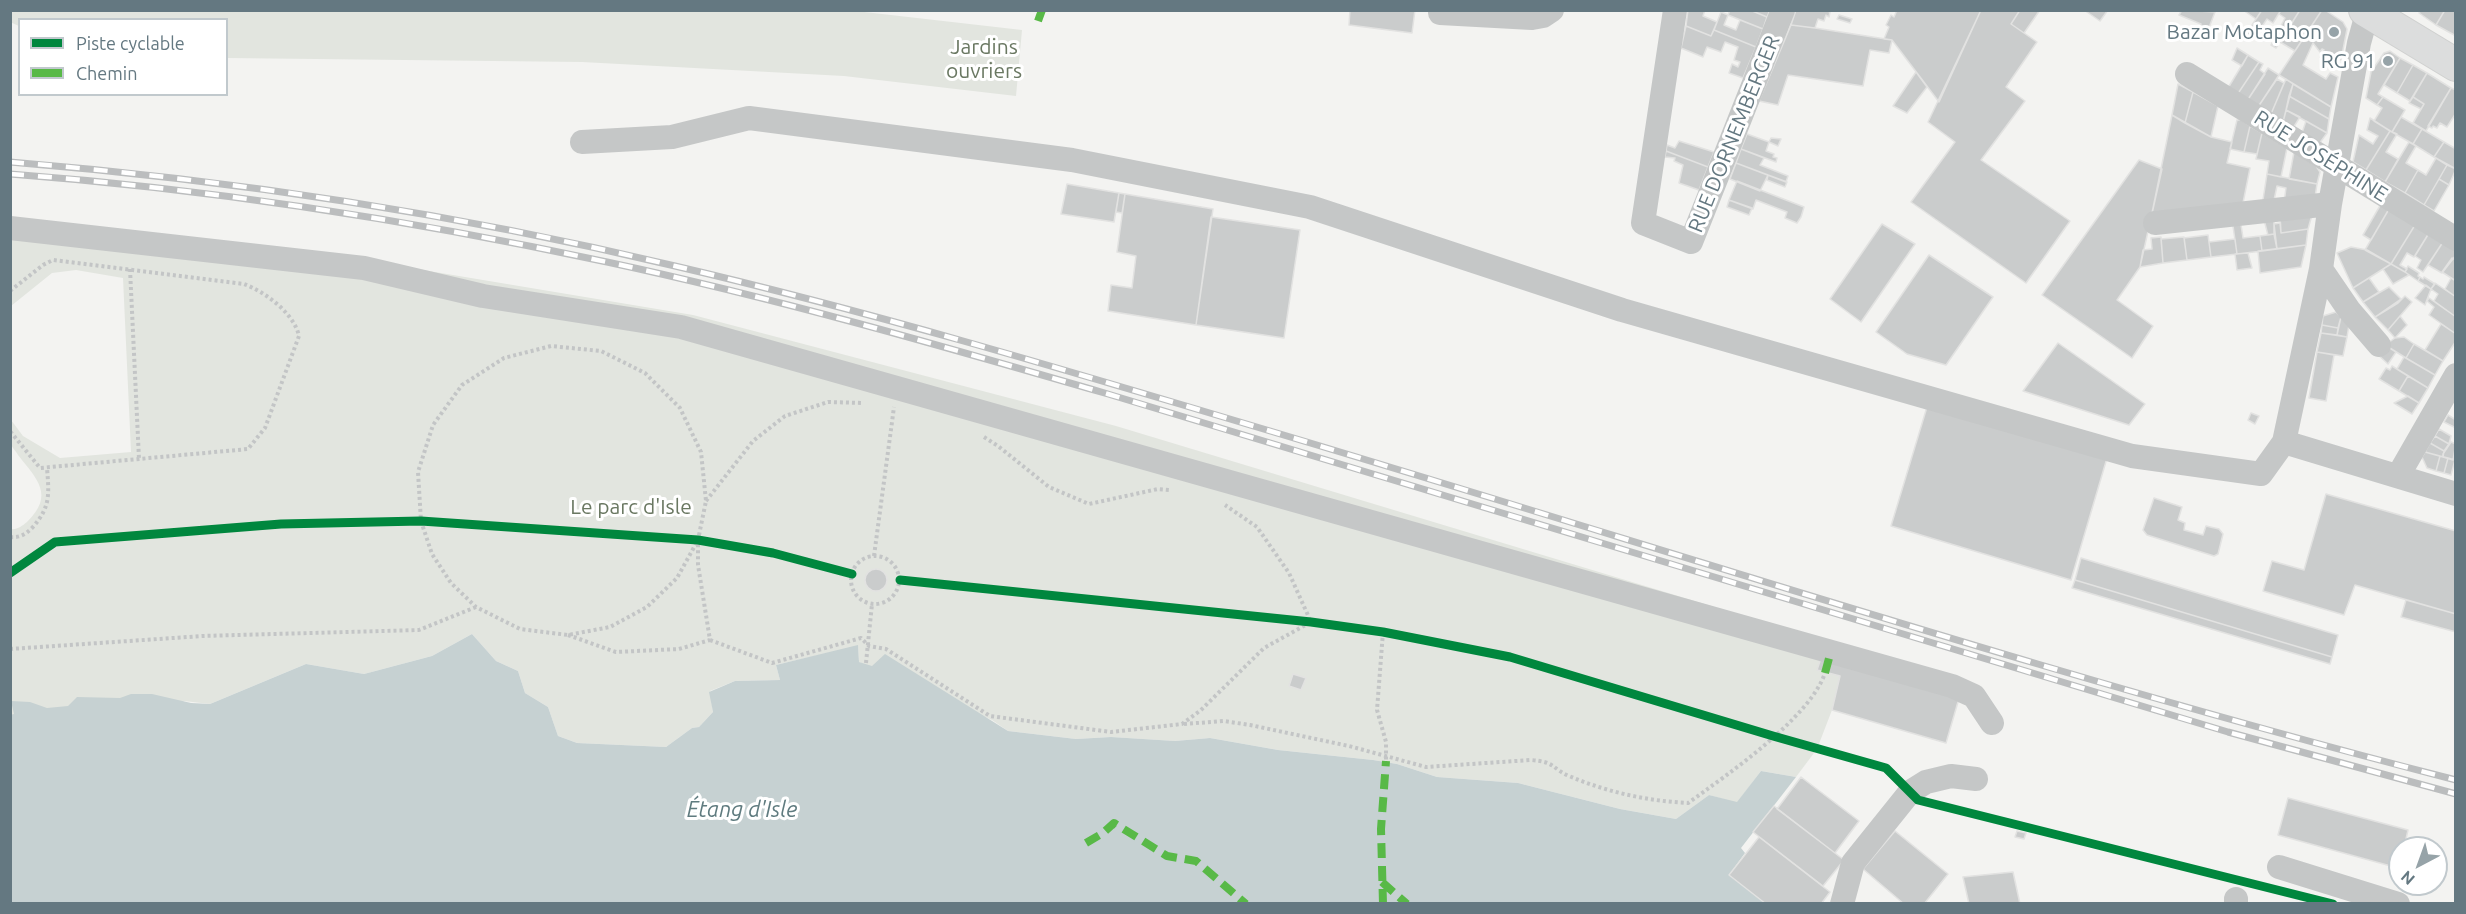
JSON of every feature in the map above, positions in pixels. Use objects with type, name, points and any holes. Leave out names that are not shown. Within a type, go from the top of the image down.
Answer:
[{"type":"main road","points":[[2367,11],[2456,65]]},
{"type":"street","points":[[1440,13],[1532,18],[1543,16],[1552,10]]},
{"type":"street","name":"RUE DORNEMBERGER","points":[[1675,10],[1643,223],[1691,242],[1783,10]]},
{"type":"street","points":[[582,142],[672,137],[749,118],[1072,160],[1310,207],[1622,310],[2132,456],[2261,474],[2284,442],[2321,269],[2330,204],[2367,11]]},
{"type":"street","name":"RUE JOSÉPHINE","points":[[2187,74],[2456,239]]},
{"type":"street","points":[[2155,223],[2330,204]]},
{"type":"street","points":[[10,228],[364,268],[483,296],[681,327],[1952,686],[1974,696],[1992,723]]},
{"type":"street","points":[[2321,269],[2349,310],[2379,345]]},
{"type":"street","points":[[2398,476],[2456,375]]},
{"type":"street","points":[[2284,442],[2456,494]]},
{"type":"street","points":[[1842,903],[1853,863],[1910,792],[1926,782],[1951,776],[1976,779]]},
{"type":"street","points":[[2279,867],[2398,903]]},
{"type":"path","points":[[10,291],[53,260],[250,286],[272,300],[297,326],[299,336],[265,428],[248,449],[40,468],[10,430]]},
{"type":"path","points":[[130,269],[139,459]]},
{"type":"path","points":[[710,640],[698,565],[698,540],[706,501],[701,452],[680,408],[645,373],[600,351],[551,346],[504,358],[462,385],[433,425],[418,472],[421,521],[432,554],[451,583],[476,607],[520,629],[568,635],[616,652],[679,649],[710,640],[772,663],[861,638],[869,646],[886,649],[990,716],[1111,732],[1224,721],[1349,746],[1386,759],[1426,767],[1548,761],[1567,775],[1609,790],[1653,802],[1688,803],[1760,749],[1787,725],[1809,702],[1821,685],[1825,673]]},
{"type":"path","points":[[706,501],[753,441],[785,416],[828,402],[872,403]]},
{"type":"path","points":[[874,556],[894,404],[905,406]]},
{"type":"path","points":[[978,434],[998,446],[1049,487],[1089,504],[1158,489],[1178,491]]},
{"type":"path","points":[[10,537],[26,534],[43,515],[50,495],[47,468]]},
{"type":"path","points":[[1182,724],[1201,710],[1264,648],[1311,622],[1289,573],[1257,527],[1218,500]]},
{"type":"path","points":[[568,635],[610,627],[647,608],[677,578],[698,540]]},
{"type":"path","points":[[874,556],[882,557],[895,566],[900,580],[894,595],[880,604],[872,604],[858,597],[851,582],[852,574],[860,561],[874,556]]},
{"type":"path","points":[[866,663],[872,604]]},
{"type":"path","points":[[10,649],[203,636],[418,630],[476,607]]},
{"type":"path","points":[[1383,632],[1377,710],[1386,742],[1386,759]]},
{"type":"green space","name":"Jardins ouvriers","points":[[11,10],[847,10],[1022,30],[1016,96],[844,76],[582,62],[228,58],[228,18],[18,18],[18,26],[10,22]]},
{"type":"green space","name":"Le parc d'Isle","points":[[11,217],[411,268],[693,315],[1116,426],[1847,647],[1832,710],[1817,749],[1796,777],[1761,771],[1737,803],[1709,795],[1676,819],[1620,809],[1518,783],[1437,777],[1397,764],[1278,750],[1210,738],[1175,741],[1111,737],[1076,739],[1008,731],[992,720],[859,662],[858,646],[776,665],[780,680],[735,681],[710,691],[713,712],[699,727],[692,728],[666,747],[577,743],[558,736],[548,707],[525,693],[518,671],[496,661],[472,634],[432,656],[364,674],[306,664],[210,704],[184,701],[11,903],[11,529],[27,522],[40,504],[41,495],[37,480],[12,446],[11,420],[23,436],[60,458],[131,452],[123,278],[76,270],[52,273],[11,306]]},
{"type":"water","name":"Étang d'Isle","points":[[472,634],[496,661],[518,671],[525,693],[548,707],[558,736],[577,743],[666,747],[692,728],[699,727],[713,712],[709,692],[735,681],[780,680],[776,665],[858,645],[859,662],[872,666],[885,654],[1008,731],[1076,739],[1111,737],[1175,741],[1210,738],[1278,750],[1397,764],[1437,777],[1518,783],[1620,809],[1676,819],[1709,795],[1737,802],[1761,771],[1796,777],[1741,848],[1745,853],[1729,875],[1766,903],[11,904],[10,715],[14,714],[11,701],[30,702],[47,708],[68,706],[77,697],[120,698],[131,694],[152,694],[191,703],[210,704],[306,664],[364,674],[432,656]]},
{"type":"building","points":[[1350,10],[1415,10],[1412,33],[1349,25]]},
{"type":"building","points":[[1688,10],[1705,10],[1703,16],[1717,22],[1711,36],[1686,26]]},
{"type":"building","points":[[1730,10],[1750,10],[1767,17],[1763,29],[1728,15]]},
{"type":"building","points":[[1750,10],[1770,10],[1767,17]]},
{"type":"building","points":[[1796,10],[1830,12],[1829,17],[1826,15],[1824,21],[1818,19],[1815,28],[1791,25]]},
{"type":"building","points":[[1897,10],[1981,10],[1939,102],[1892,40],[1884,39],[1889,27],[1886,25],[1891,15],[1894,17]]},
{"type":"building","points":[[1981,10],[2020,10],[2011,24],[2037,42],[2006,87],[2025,101],[1981,160],[2070,221],[2026,283],[1911,202],[1955,142],[1928,122]]},
{"type":"building","points":[[2020,10],[2040,10],[2024,33],[2011,24]]},
{"type":"building","points":[[2084,10],[2108,10],[2100,21]]},
{"type":"building","points":[[2182,10],[2215,12],[2205,38],[2198,35],[2201,24],[2179,15]]},
{"type":"building","points":[[2243,10],[2262,10],[2256,19]]},
{"type":"building","points":[[2262,10],[2281,10],[2273,23],[2267,19],[2254,38],[2246,34]]},
{"type":"building","points":[[2281,10],[2300,10],[2276,48],[2271,45],[2285,18],[2279,14]]},
{"type":"building","points":[[2300,10],[2322,10],[2295,51],[2280,42]]},
{"type":"building","points":[[2322,10],[2343,22],[2347,29],[2341,60],[2337,57],[2334,60],[2330,58],[2328,62],[2320,57],[2324,50],[2320,52],[2313,43],[2303,65],[2326,79],[2330,73],[2338,77],[2331,107],[2279,75]]},
{"type":"building","points":[[2421,10],[2445,10],[2436,25],[2419,13]]},
{"type":"building","points":[[2445,10],[2456,10],[2456,36],[2436,25]]},
{"type":"building","points":[[1721,12],[1728,15],[1724,25],[1736,30],[1740,20],[1763,29],[1756,47],[1714,30]]},
{"type":"building","points":[[1839,15],[1852,19],[1850,23],[1837,19]]},
{"type":"building","points":[[1791,25],[1892,40],[1889,53],[1870,50],[1863,86],[1788,75],[1778,105],[1759,101]]},
{"type":"building","points":[[1686,26],[1711,36],[1714,30],[1756,47],[1743,78],[1729,73],[1732,64],[1738,67],[1740,62],[1734,60],[1738,47],[1725,42],[1721,52],[1707,47],[1703,57],[1681,48]]},
{"type":"building","points":[[2237,48],[2248,55],[2242,66],[2232,60]]},
{"type":"building","points":[[2390,51],[2400,58],[2378,94],[2383,97],[2377,105],[2366,98],[2371,72],[2384,53]]},
{"type":"building","points":[[2248,55],[2259,62],[2237,95],[2228,88]]},
{"type":"building","points":[[2400,58],[2413,65],[2397,93],[2384,85]]},
{"type":"building","points":[[2259,62],[2263,64],[2260,70],[2265,74],[2247,101],[2237,95]]},
{"type":"building","points":[[2413,65],[2427,73],[2410,101],[2397,93]]},
{"type":"building","points":[[2268,68],[2279,75],[2258,107],[2247,101]]},
{"type":"building","points":[[1916,72],[1927,87],[1907,113],[1893,106]]},
{"type":"building","points":[[2427,73],[2451,88],[2426,131],[2413,123],[2424,104],[2413,97]]},
{"type":"building","points":[[2277,79],[2284,83],[2271,114],[2258,107]]},
{"type":"building","points":[[2286,79],[2293,84],[2283,122],[2271,114]]},
{"type":"building","points":[[2178,84],[2193,92],[2185,123],[2172,115]]},
{"type":"building","points":[[2293,84],[2331,107],[2329,119],[2289,96]]},
{"type":"building","points":[[2451,88],[2456,90],[2456,113],[2447,127],[2440,123],[2437,128],[2428,126]]},
{"type":"building","points":[[2193,92],[2218,106],[2211,137],[2185,123]]},
{"type":"building","points":[[2289,96],[2329,119],[2327,133],[2286,110]]},
{"type":"building","points":[[2383,97],[2405,110],[2392,132],[2374,121],[2382,108],[2377,105]]},
{"type":"building","points":[[2413,97],[2424,104],[2421,109],[2409,103]]},
{"type":"building","points":[[2286,110],[2300,117],[2293,128],[2283,122]]},
{"type":"building","points":[[2172,115],[2211,137],[2232,142],[2227,163],[2250,168],[2242,208],[2151,218]]},
{"type":"building","points":[[2401,117],[2422,129],[2413,144],[2392,132]]},
{"type":"building","points":[[2370,118],[2390,131],[2366,170],[2353,162],[2359,135],[2373,144],[2378,136],[2367,130]]},
{"type":"building","points":[[2237,120],[2250,126],[2244,152],[2230,149]]},
{"type":"building","points":[[2306,121],[2327,133],[2319,144],[2302,133]]},
{"type":"building","points":[[2250,126],[2262,133],[2257,154],[2244,152]]},
{"type":"building","points":[[2422,129],[2444,142],[2434,157],[2413,144]]},
{"type":"building","points":[[2390,131],[2397,134],[2386,152],[2398,159],[2385,182],[2366,170]]},
{"type":"building","points":[[2262,133],[2287,148],[2281,177],[2267,174],[2269,161],[2256,159]]},
{"type":"building","points":[[1747,134],[1769,142],[1766,151],[1774,154],[1773,157],[1777,158],[1776,162],[1741,149]]},
{"type":"building","points":[[1771,138],[1781,139],[1778,146],[1769,142]]},
{"type":"building","points":[[1679,141],[1714,152],[1708,167],[1666,151],[1667,145],[1675,148]]},
{"type":"building","points":[[2409,142],[2416,146],[2406,163],[2418,170],[2405,193],[2385,182]]},
{"type":"building","points":[[2444,142],[2456,149],[2456,169],[2434,157]]},
{"type":"building","points":[[1741,149],[1764,158],[1760,165],[1788,176],[1786,182],[1736,163]]},
{"type":"building","points":[[1666,151],[1708,167],[1699,190],[1679,183],[1683,165],[1674,161],[1675,158],[1665,157]]},
{"type":"building","points":[[2294,152],[2316,166],[2320,172],[2317,184],[2289,179]]},
{"type":"building","points":[[2436,158],[2447,165],[2424,205],[2405,193],[2418,170],[2426,175]]},
{"type":"building","points":[[2139,160],[2162,169],[2140,267],[2117,300],[2153,326],[2132,358],[2042,295]]},
{"type":"building","points":[[1736,163],[1768,175],[1760,191],[1730,179]]},
{"type":"building","points":[[2447,165],[2456,169],[2449,185],[2439,179]]},
{"type":"building","points":[[2267,174],[2317,184],[2315,197],[2284,203],[2286,188],[2277,186],[2273,205],[2262,206]]},
{"type":"building","points":[[1768,175],[1787,182],[1785,187],[1767,180]]},
{"type":"building","points":[[2439,179],[2449,185],[2434,211],[2424,205]]},
{"type":"building","points":[[1737,181],[1804,207],[1801,217],[1797,223],[1785,218],[1787,212],[1756,200],[1753,209],[1729,200]]},
{"type":"building","points":[[1067,184],[1119,193],[1114,222],[1061,214]]},
{"type":"building","points":[[1119,193],[1125,194],[1122,213],[1116,212]]},
{"type":"building","points":[[1125,194],[1213,209],[1196,325],[1108,311],[1111,285],[1132,288],[1136,256],[1117,252]]},
{"type":"building","points":[[1729,200],[1752,208],[1749,215],[1727,207]]},
{"type":"building","points":[[2381,204],[2389,209],[2371,240],[2363,235]]},
{"type":"building","points":[[2389,209],[2415,225],[2391,264],[2365,250]]},
{"type":"building","points":[[2274,214],[2274,234],[2268,235],[2263,216]]},
{"type":"building","points":[[2280,214],[2312,215],[2308,229],[2281,233]]},
{"type":"building","points":[[1211,217],[1300,230],[1284,338],[1196,325]]},
{"type":"building","points":[[2240,218],[2243,238],[2260,236],[2262,251],[2237,254],[2232,219]]},
{"type":"building","points":[[2280,223],[2281,233],[2308,229],[2306,245],[2277,249],[2274,224]]},
{"type":"building","points":[[1882,224],[1915,244],[1861,322],[1830,299]]},
{"type":"building","points":[[2415,225],[2429,233],[2414,257],[2407,253],[2400,265],[2407,269],[2405,272],[2391,264]]},
{"type":"building","points":[[2429,233],[2443,242],[2423,272],[2417,268],[2421,260],[2415,256]]},
{"type":"building","points":[[2274,234],[2277,249],[2262,251],[2260,236]]},
{"type":"building","points":[[2208,235],[2211,257],[2187,260],[2184,238]]},
{"type":"building","points":[[2161,237],[2163,263],[2140,267],[2143,250],[2152,249],[2151,238]]},
{"type":"building","points":[[2184,237],[2187,260],[2163,263],[2161,239]]},
{"type":"building","points":[[2235,239],[2237,254],[2211,257],[2209,242]]},
{"type":"building","points":[[2443,242],[2456,249],[2456,255],[2442,273],[2428,265]]},
{"type":"building","points":[[2306,245],[2301,267],[2260,273],[2258,251]]},
{"type":"building","points":[[2351,247],[2367,250],[2391,264],[2353,288],[2337,253]]},
{"type":"building","points":[[2248,253],[2252,268],[2237,270],[2235,254]]},
{"type":"building","points":[[1929,255],[1993,297],[1946,365],[1907,354],[1876,332]]},
{"type":"building","points":[[2452,258],[2456,260],[2456,281],[2442,272]]},
{"type":"building","points":[[2391,264],[2409,275],[2393,284],[2383,269]]},
{"type":"building","points":[[2408,266],[2419,273],[2418,281],[2405,272]]},
{"type":"building","points":[[2420,277],[2435,284],[2431,289],[2418,281]]},
{"type":"building","points":[[2369,278],[2379,292],[2363,302],[2353,288]]},
{"type":"building","points":[[2451,278],[2456,281],[2456,297],[2445,289]]},
{"type":"building","points":[[2435,283],[2456,297],[2456,317],[2434,301],[2438,294],[2431,289]]},
{"type":"building","points":[[2426,285],[2431,289],[2425,305],[2415,298]]},
{"type":"building","points":[[2389,287],[2401,299],[2375,317],[2363,302]]},
{"type":"building","points":[[2405,296],[2412,302],[2388,330],[2375,317]]},
{"type":"building","points":[[2429,298],[2456,317],[2456,334],[2429,315],[2434,307],[2427,301]]},
{"type":"building","points":[[2336,312],[2341,317],[2338,328],[2322,325],[2323,316]]},
{"type":"building","points":[[2400,316],[2407,325],[2395,338],[2388,330]]},
{"type":"building","points":[[2341,317],[2349,325],[2347,337],[2337,335]]},
{"type":"building","points":[[2441,324],[2456,334],[2456,341],[2443,361],[2425,350]]},
{"type":"building","points":[[2322,325],[2338,328],[2337,335],[2321,333]]},
{"type":"building","points":[[2321,333],[2347,337],[2343,356],[2317,352]]},
{"type":"building","points":[[2404,337],[2414,344],[2406,358],[2385,345],[2395,338]]},
{"type":"building","points":[[2058,343],[2145,404],[2129,425],[2023,391]]},
{"type":"building","points":[[2414,344],[2443,361],[2435,375],[2406,358]]},
{"type":"building","points":[[2385,345],[2396,352],[2388,364],[2376,353]]},
{"type":"building","points":[[2317,352],[2334,355],[2326,401],[2309,398]]},
{"type":"building","points":[[2404,357],[2435,375],[2428,388],[2397,369]]},
{"type":"building","points":[[2392,366],[2408,376],[2399,391],[2379,379],[2386,368],[2390,370]]},
{"type":"building","points":[[2408,376],[2428,388],[2419,403],[2399,391]]},
{"type":"building","points":[[2408,396],[2419,403],[2412,414],[2394,403]]},
{"type":"building","points":[[1927,407],[2107,458],[2071,580],[1891,526]]},
{"type":"building","points":[[2251,413],[2259,416],[2255,424],[2248,420]]},
{"type":"building","points":[[2448,415],[2456,420],[2456,428],[2444,422]]},
{"type":"building","points":[[2439,429],[2451,436],[2449,444],[2435,436]]},
{"type":"building","points":[[2435,436],[2449,444],[2444,451],[2430,443]]},
{"type":"building","points":[[2451,442],[2456,444],[2453,460],[2443,457]]},
{"type":"building","points":[[2430,443],[2444,451],[2443,457],[2425,452]]},
{"type":"building","points":[[2425,452],[2440,456],[2436,471],[2427,468],[2422,457]]},
{"type":"building","points":[[2440,456],[2448,458],[2444,473],[2436,471]]},
{"type":"building","points":[[2448,458],[2455,460],[2451,475],[2444,473]]},
{"type":"building","points":[[2326,494],[2456,531],[2456,614],[2355,585],[2344,615],[2263,591],[2272,561],[2304,570]]},
{"type":"building","points":[[2154,498],[2182,507],[2178,520],[2185,523],[2184,530],[2203,535],[2206,526],[2219,529],[2223,534],[2218,554],[2214,556],[2147,535],[2143,530]]},
{"type":"building","points":[[2081,558],[2338,635],[2332,657],[2075,580]]},
{"type":"building","points":[[876,569],[884,572],[887,580],[884,588],[876,591],[868,588],[865,580],[868,572]]},
{"type":"building","points":[[2075,580],[2332,657],[2330,664],[2072,588]]},
{"type":"building","points":[[2406,600],[2456,614],[2456,632],[2401,617]]},
{"type":"building","points":[[1822,655],[1960,695],[1946,743],[1832,710],[1840,676],[1817,670]]},
{"type":"building","points":[[1293,674],[1306,678],[1301,690],[1289,686]]},
{"type":"building","points":[[1801,777],[1859,821],[1835,853],[1777,809]]},
{"type":"building","points":[[2288,798],[2408,830],[2407,836],[2388,836],[2388,865],[2278,835]]},
{"type":"building","points":[[1774,806],[1844,860],[1823,886],[1753,832]]},
{"type":"building","points":[[1895,831],[1948,874],[1924,904],[1904,904],[1863,869]]},
{"type":"building","points":[[2017,831],[2026,833],[2024,839],[2015,837]]},
{"type":"building","points":[[1759,837],[1830,892],[1821,904],[1766,904],[1729,875]]},
{"type":"building","points":[[2013,872],[2020,904],[1969,904],[1963,877]]},
{"type":"railway","points":[[10,162],[178,179],[345,201],[511,230],[747,283],[1107,382],[2002,653],[2304,740],[2456,780]]},
{"type":"railway","points":[[10,174],[235,197],[385,220],[607,262],[796,307],[1108,394],[2228,732],[2456,794]]},
{"type":"marked path","points":[[1038,21],[1042,10]]},
{"type":"marked path","points":[[1825,673],[1831,651]]},
{"type":"marked path","points":[[1383,904],[1381,829],[1386,761]]},
{"type":"marked path","points":[[1086,843],[1114,823],[1167,856],[1196,861],[1246,904]]},
{"type":"marked path","points":[[1382,882],[1407,904]]},
{"type":"cycle path","points":[[10,573],[55,542],[281,524],[421,521],[698,540],[773,553],[852,574]]},
{"type":"cycle path","points":[[900,580],[1311,622],[1383,632],[1510,657],[1886,768],[1918,800],[2333,904]]},
{"type":"place","name":"Bazar Motaphon","points":[[2334,32]]},
{"type":"place","name":"RG 91","points":[[2388,61]]}]
